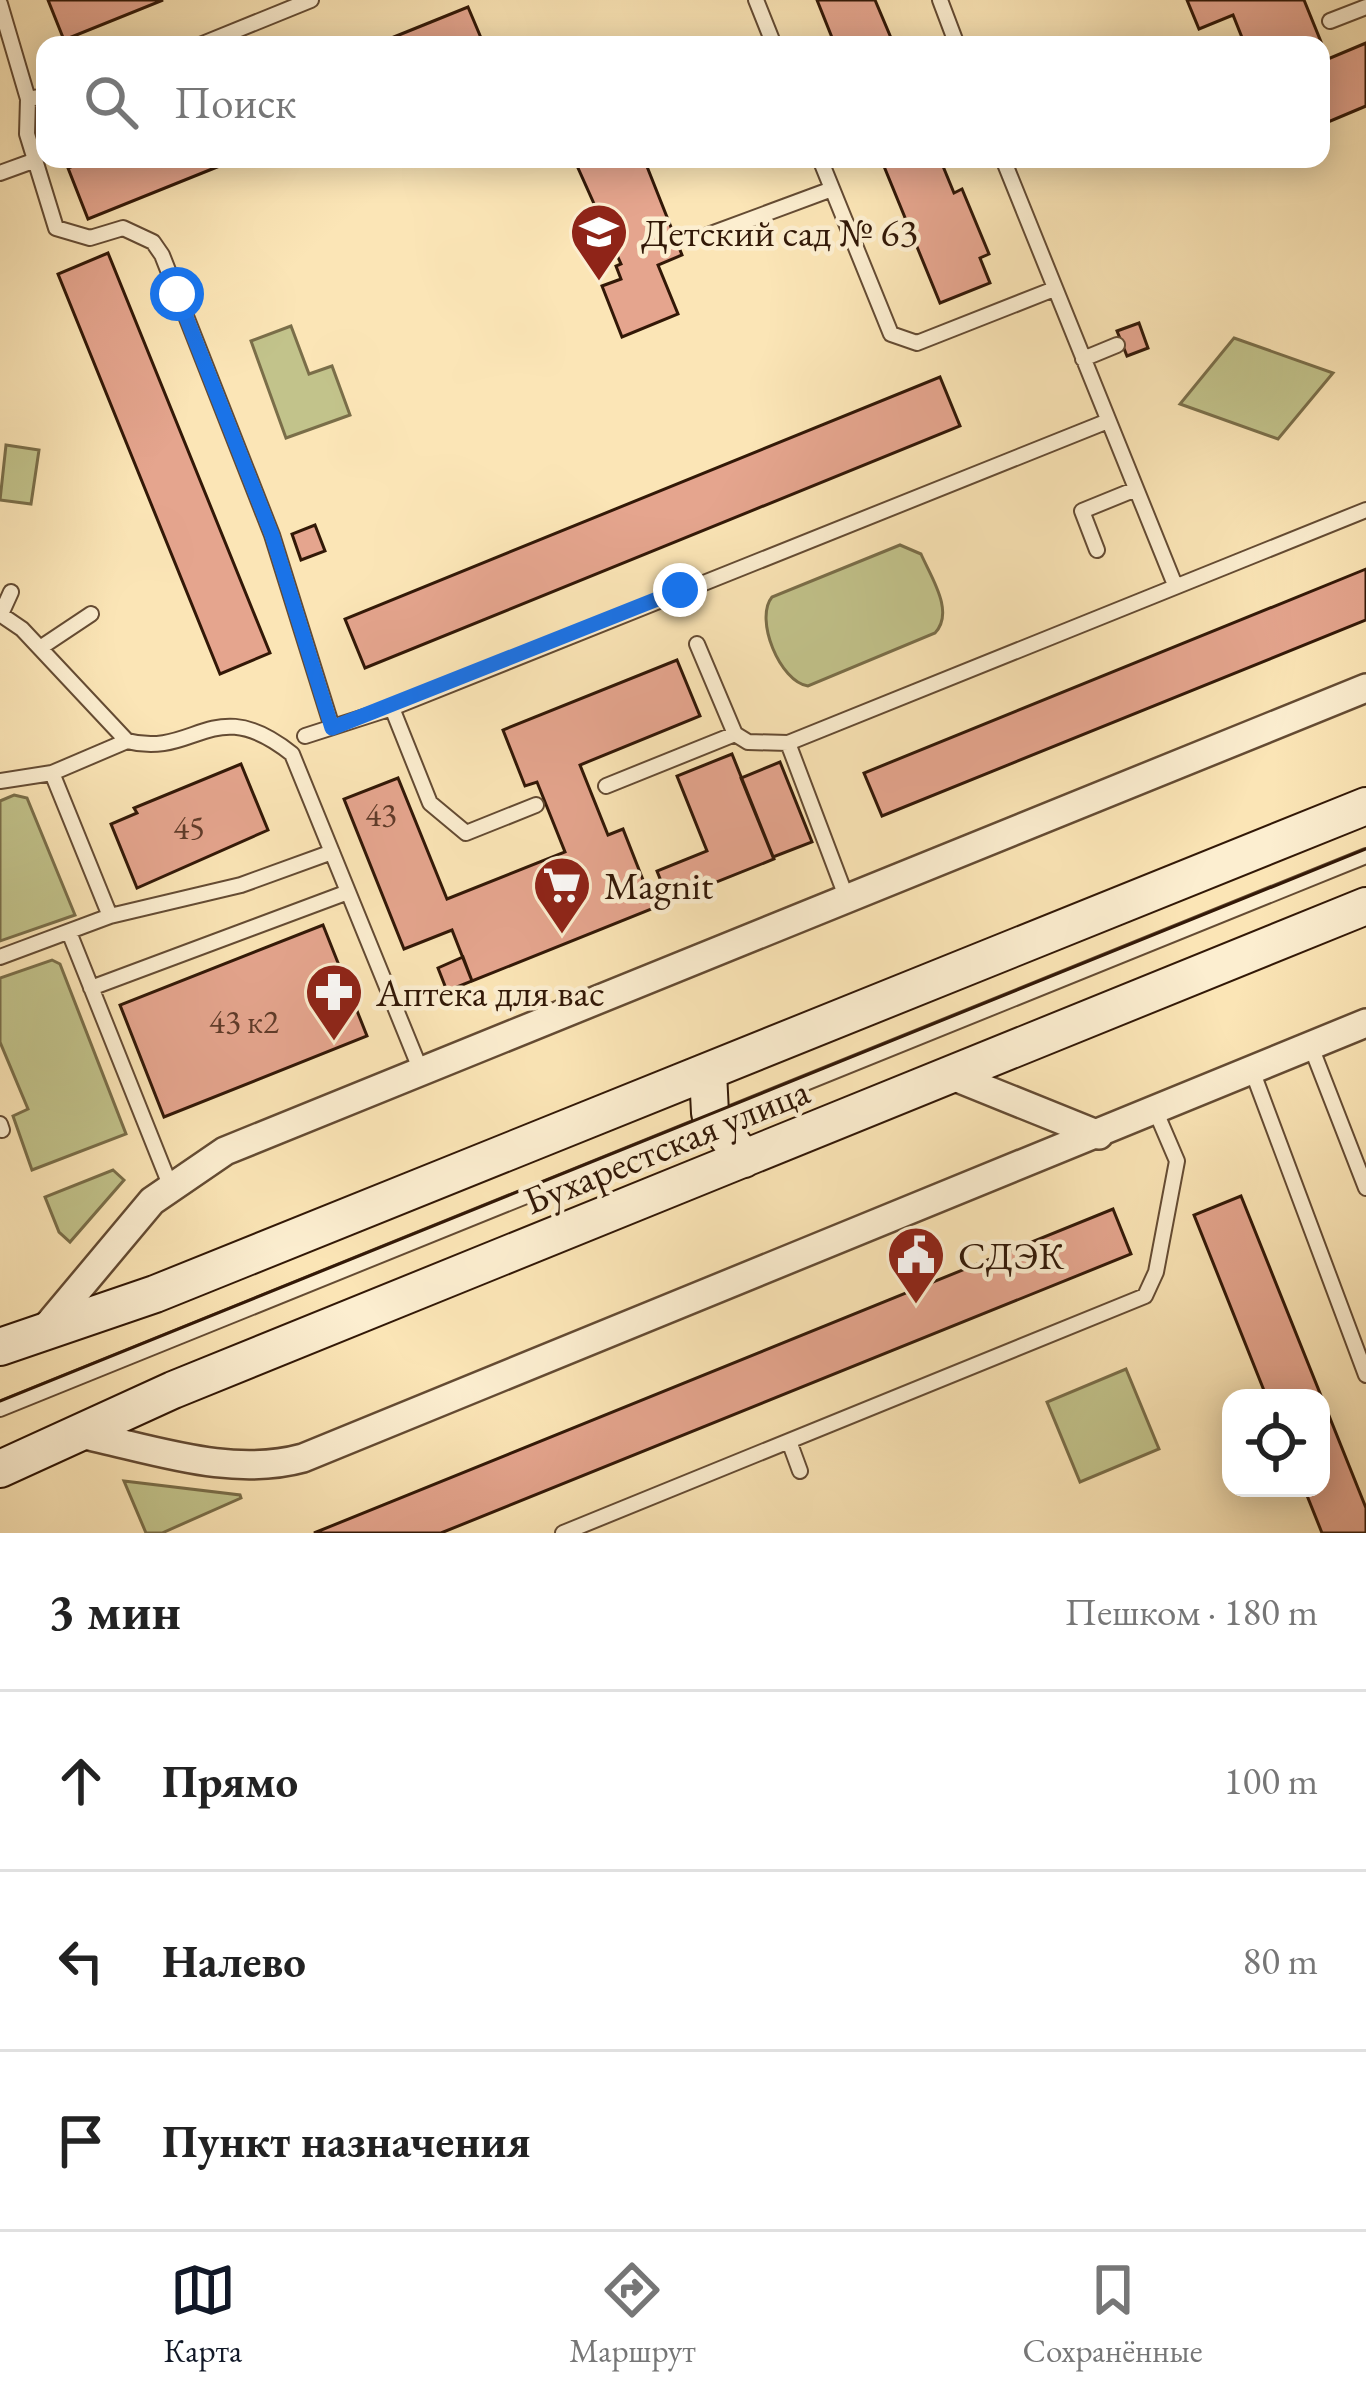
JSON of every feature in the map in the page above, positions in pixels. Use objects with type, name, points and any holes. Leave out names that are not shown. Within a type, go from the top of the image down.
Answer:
[{"type":"main road","name":"Бухарестская улица","points":[[0,1347],[155,1294],[1366,806]]},
{"type":"main road","name":"Бухарестская улица","points":[[0,1469],[173,1390],[1366,906]]},
{"type":"main road","points":[[708,1073],[713,1120],[744,1159]]},
{"type":"street","points":[[44,1330],[90,1270],[170,1185],[257,1136],[1366,688]]},
{"type":"street","points":[[80,1434],[231,1466],[266,1468],[303,1458],[1366,1023]]},
{"type":"street","points":[[950,1075],[1099,1135]]},
{"type":"lane","points":[[222,36],[311,0]]},
{"type":"lane","points":[[756,0],[770,36]]},
{"type":"lane","points":[[940,0],[954,36]]},
{"type":"lane","points":[[0,4],[28,99],[33,161],[56,228],[90,238],[122,228],[153,242],[162,255],[272,535],[332,728]]},
{"type":"lane","points":[[1330,21],[1366,7]]},
{"type":"lane","points":[[28,99],[36,98]]},
{"type":"lane","points":[[0,173],[33,161]]},
{"type":"lane","points":[[824,168],[891,334],[904,341],[917,343],[1054,289]]},
{"type":"lane","points":[[1007,168],[1175,585]]},
{"type":"lane","points":[[708,235],[832,189]]},
{"type":"lane","points":[[1083,358],[1117,345]]},
{"type":"lane","points":[[305,736],[392,708],[1108,421]]},
{"type":"lane","points":[[1096,550],[1082,511],[1136,489]]},
{"type":"lane","points":[[697,644],[735,734],[748,742],[788,743],[1366,510]]},
{"type":"lane","points":[[11,592],[0,614],[40,648],[127,741],[148,746],[237,724],[266,734],[292,754],[421,1071]]},
{"type":"lane","points":[[40,648],[91,614]]},
{"type":"lane","points":[[292,754],[326,708]]},
{"type":"lane","points":[[392,708],[430,803],[466,833],[536,805]]},
{"type":"lane","points":[[606,787],[735,734]]},
{"type":"lane","points":[[0,781],[52,773],[127,741]]},
{"type":"lane","points":[[788,743],[848,899]]},
{"type":"lane","points":[[52,773],[110,916]]},
{"type":"lane","points":[[0,957],[110,916],[241,885],[332,852]]},
{"type":"lane","points":[[0,1409],[1366,856]]},
{"type":"lane","points":[[92,988],[348,892]]},
{"type":"lane","points":[[69,932],[170,1185]]},
{"type":"lane","points":[[1310,1045],[1366,1188]]},
{"type":"lane","points":[[1253,1073],[1366,1375]]},
{"type":"lane","points":[[563,1533],[1145,1296],[1156,1272],[1177,1161],[1156,1112]]},
{"type":"lane","points":[[789,1441],[800,1471]]},
{"type":"green space","points":[[291,326],[309,374],[332,366],[350,415],[286,438],[251,341]]},
{"type":"green space","points":[[1234,338],[1333,373],[1278,439],[1180,404]]},
{"type":"green space","points":[[6,445],[39,450],[31,504],[0,500]]},
{"type":"green space","points":[[900,545],[921,554],[935,584],[943,615],[935,633],[808,686],[788,674],[768,634],[767,607],[772,597]]},
{"type":"green space","points":[[14,795],[27,798],[75,915],[0,941],[0,801]]},
{"type":"green space","points":[[52,960],[60,964],[126,1134],[32,1170],[13,1116],[28,1109],[0,1042],[0,978]]},
{"type":"green space","points":[[113,1170],[124,1180],[70,1242],[59,1232],[45,1197]]},
{"type":"green space","points":[[1126,1369],[1159,1449],[1080,1482],[1047,1402]]},
{"type":"green space","points":[[124,1481],[241,1498],[162,1533],[146,1533]]},
{"type":"building","points":[[48,0],[163,0],[74,36],[62,36]]},
{"type":"building","points":[[817,0],[875,0],[890,36],[831,36]]},
{"type":"building","points":[[1187,0],[1304,0],[1319,36],[1241,36],[1233,15],[1199,29]]},
{"type":"building","points":[[468,7],[480,36],[396,36]]},
{"type":"building","points":[[1366,43],[1366,106],[1330,121],[1330,58]]},
{"type":"building","points":[[68,168],[215,168],[88,219]]},
{"type":"building","points":[[578,168],[648,168],[682,255],[658,265],[678,314],[622,337],[602,286],[621,279],[616,266],[621,264]]},
{"type":"building","points":[[885,168],[944,168],[954,193],[962,189],[989,254],[980,258],[990,283],[940,303]]},
{"type":"building","points":[[108,253],[270,653],[220,674],[58,274]]},
{"type":"building","points":[[1139,323],[1148,348],[1127,356],[1117,331]]},
{"type":"building","points":[[940,377],[960,426],[365,668],[345,619]]},
{"type":"building","points":[[315,525],[325,551],[301,560],[292,534]]},
{"type":"building","points":[[1366,569],[1366,620],[882,816],[864,773]]},
{"type":"building","points":[[677,660],[700,716],[580,765],[608,835],[623,829],[654,908],[472,981],[452,930],[404,949],[344,799],[398,778],[447,899],[565,852],[537,782],[525,786],[503,730]]},
{"type":"building","points":[[732,754],[774,859],[669,901],[657,871],[707,851],[677,776]]},
{"type":"building","points":[[780,762],[812,842],[773,857],[741,778]]},
{"type":"building","points":[[241,764],[268,830],[137,888],[111,824],[137,813],[134,808]]},
{"type":"building","points":[[323,925],[367,1036],[164,1117],[120,1005]]},
{"type":"building","points":[[463,957],[472,981],[447,991],[438,968]]},
{"type":"building","points":[[1241,1196],[1318,1389],[1263,1389],[1194,1215]]},
{"type":"building","points":[[1113,1209],[1131,1254],[441,1533],[314,1533]]},
{"type":"building","points":[[1330,1418],[1366,1508],[1366,1533],[1322,1533],[1308,1497],[1330,1497]]},
{"type":"tram line","points":[[0,1401],[1366,849]]},
{"type":"place","name":"Детский сад № 63","points":[[599,283]]},
{"type":"place","name":"Magnit","points":[[562,936]]},
{"type":"place","name":"Аптека для вас","points":[[334,1043]]},
{"type":"place","name":"СДЭК","points":[[916,1306]]},
{"type":"route","points":[[177,294],[272,535],[332,728],[680,590]]}]
